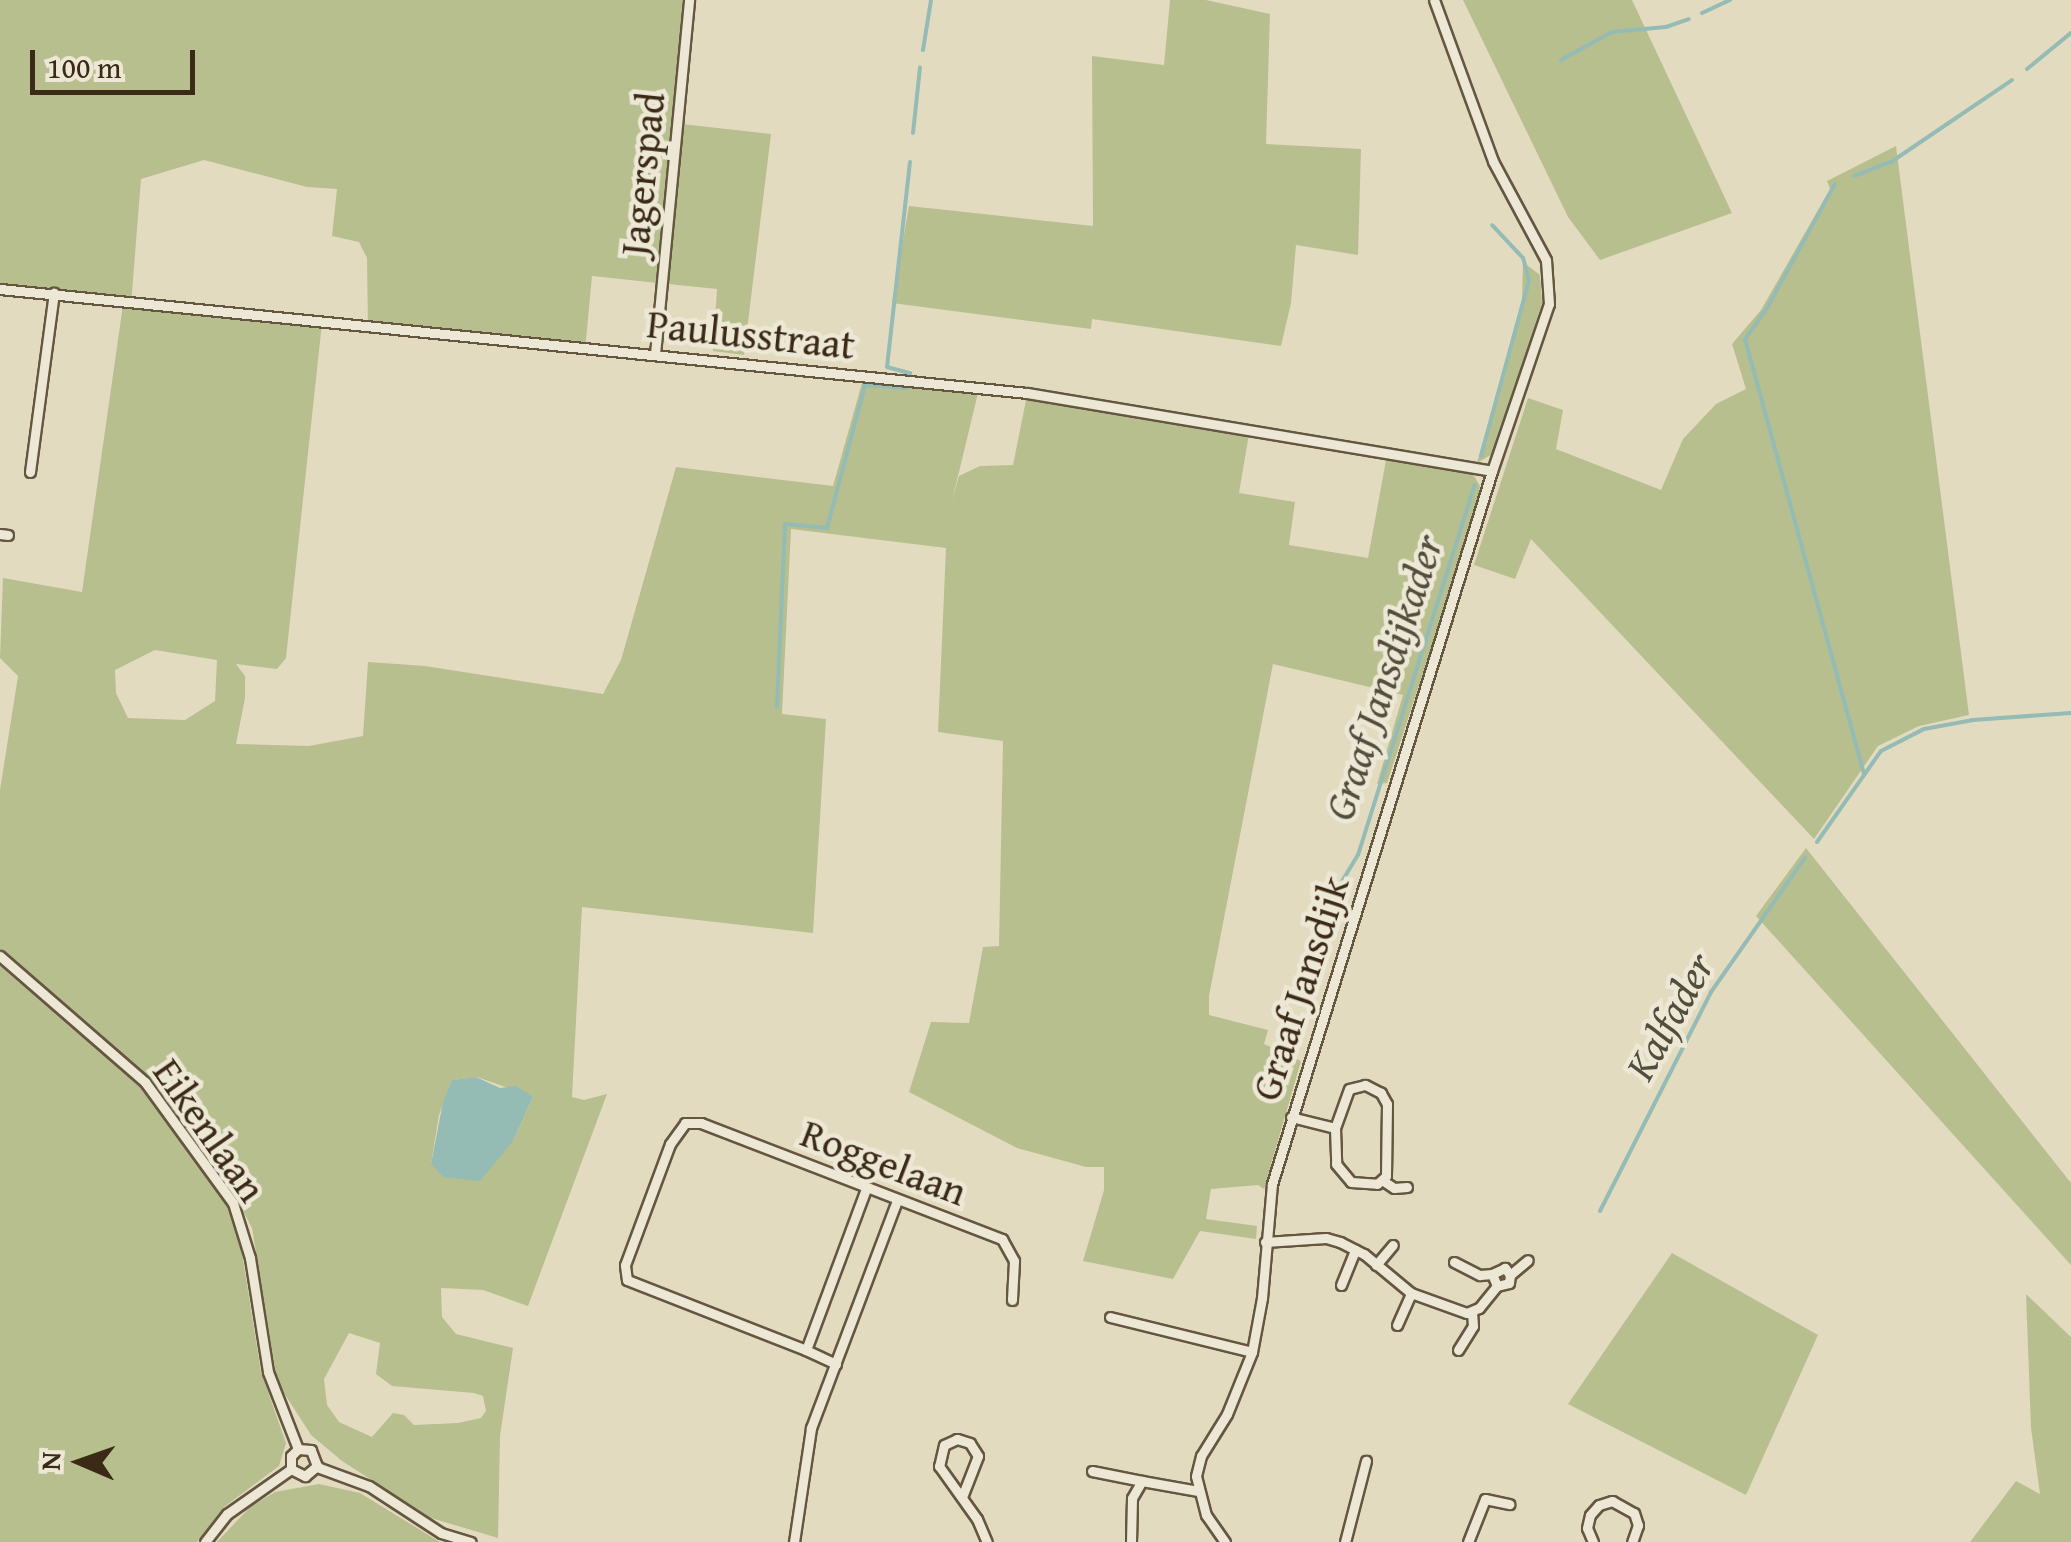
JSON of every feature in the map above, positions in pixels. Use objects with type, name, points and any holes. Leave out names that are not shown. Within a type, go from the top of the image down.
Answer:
[{"type":"street","name":"Jagerspad","points":[[655,354],[689,0]]},
{"type":"street","name":"Graaf Jansdijk","points":[[1198,1491],[1201,1456],[1227,1414],[1252,1352],[1262,1298],[1272,1184],[1291,1117],[1492,471],[1549,304],[1549,282],[1535,235],[1493,161],[1434,0]]},
{"type":"street","name":"Paulusstraat","points":[[0,289],[1027,393],[1492,471]]},
{"type":"street","points":[[30,472],[54,293]]},
{"type":"street","name":"Eikenlaan","points":[[0,956],[145,1082],[234,1203],[250,1258],[268,1372],[298,1449]]},
{"type":"street","points":[[1382,1180],[1390,1154],[1387,1104],[1382,1093],[1365,1085],[1349,1090],[1335,1128],[1334,1149],[1342,1175],[1363,1184],[1382,1180],[1394,1188],[1407,1187]]},
{"type":"street","points":[[1291,1117],[1335,1128]]},
{"type":"street","name":"Roggelaan","points":[[806,1350],[626,1280],[625,1264],[657,1178],[676,1131],[686,1123],[701,1124],[1002,1240],[1014,1261],[1012,1300]]},
{"type":"street","points":[[836,1364],[806,1350],[866,1189]]},
{"type":"street","points":[[794,1542],[811,1428],[896,1200]]},
{"type":"street","points":[[1266,1242],[1326,1238],[1355,1250],[1411,1293],[1472,1312]]},
{"type":"street","points":[[1376,1265],[1393,1246]]},
{"type":"street","points":[[1342,1285],[1355,1250]]},
{"type":"street","points":[[1458,1350],[1473,1326],[1472,1312],[1496,1286],[1506,1286],[1510,1275],[1528,1260]]},
{"type":"street","points":[[1454,1262],[1480,1275],[1503,1268],[1510,1275]]},
{"type":"street","points":[[1492,1274],[1496,1286]]},
{"type":"street","points":[[1397,1325],[1411,1293]]},
{"type":"street","points":[[1110,1316],[1252,1352]]},
{"type":"street","points":[[962,1497],[978,1456],[970,1443],[957,1440],[944,1444],[939,1466],[988,1542]]},
{"type":"street","points":[[291,1469],[291,1456],[298,1449],[315,1454],[317,1467]]},
{"type":"street","points":[[1345,1542],[1366,1461]]},
{"type":"street","points":[[291,1469],[305,1476],[317,1467]]},
{"type":"street","points":[[317,1467],[368,1486],[441,1533],[471,1542]]},
{"type":"street","points":[[205,1542],[227,1514],[291,1469]]},
{"type":"street","points":[[1092,1471],[1198,1491],[1206,1515],[1224,1542]]},
{"type":"street","points":[[1132,1542],[1132,1498],[1142,1481]]},
{"type":"street","points":[[1468,1542],[1485,1500],[1509,1504]]},
{"type":"street","points":[[1593,1542],[1587,1528],[1590,1515],[1599,1504],[1612,1501],[1634,1513],[1638,1531],[1632,1542]]},
{"type":"green space","points":[[0,0],[684,0],[658,283],[592,276],[585,351],[368,329],[367,258],[359,242],[332,236],[337,189],[307,187],[204,160],[141,179],[131,305],[322,323],[286,658],[277,669],[236,664],[245,676],[245,698],[236,744],[309,746],[363,736],[368,662],[425,666],[603,694],[621,660],[676,467],[833,486],[862,383],[978,393],[952,501],[959,476],[980,466],[1013,465],[1026,400],[1249,434],[1239,493],[1295,502],[1289,545],[1368,558],[1387,455],[1471,471],[1480,486],[1477,508],[1387,783],[1377,784],[1403,695],[1273,664],[1209,996],[1209,1015],[1268,1030],[1264,1044],[1301,1061],[1264,1189],[1258,1185],[1211,1189],[1206,1219],[1257,1226],[1256,1239],[1200,1231],[1173,1279],[1083,1261],[1104,1190],[1104,1167],[1086,1167],[1017,1148],[909,1092],[931,1022],[969,1023],[983,947],[999,946],[1003,741],[938,732],[946,548],[791,529],[782,714],[826,719],[813,933],[582,907],[572,1097],[584,1100],[607,1094],[528,1306],[483,1290],[441,1288],[442,1317],[456,1334],[513,1348],[500,1436],[498,1538],[431,1518],[342,1461],[311,1435],[277,1382],[252,1228],[226,1178],[144,1076],[50,1000],[0,951],[0,790],[18,676],[0,658],[3,578],[82,592],[123,305],[0,294]],"holes":[[[155,650],[217,660],[215,701],[185,720],[128,718],[116,693],[115,670]],[[477,1077],[533,1097],[513,1141],[431,1164],[439,1115],[452,1080]],[[349,1333],[380,1343],[376,1374],[392,1386],[474,1393],[483,1396],[486,1411],[481,1418],[458,1423],[414,1425],[404,1415],[393,1413],[372,1437],[339,1422],[327,1405],[324,1379]]]},
{"type":"green space","points":[[1170,0],[1206,0],[1270,14],[1266,144],[1361,149],[1358,255],[1296,245],[1291,303],[1281,346],[1092,319],[1091,329],[892,303],[909,206],[1093,226],[1092,56],[1164,65]]},
{"type":"green space","points":[[1463,0],[1632,0],[1732,213],[1600,260],[1568,217]]},
{"type":"green space","points":[[682,124],[771,134],[744,355],[713,351],[717,289],[668,284]]},
{"type":"green space","points":[[1896,146],[1969,715],[1919,726],[1878,746],[1814,839],[1531,539],[1515,579],[1474,565],[1528,398],[1563,410],[1556,449],[1661,490],[1683,439],[1716,404],[1746,389],[1732,344],[1761,310],[1830,189],[1827,181]]},
{"type":"green space","points":[[1523,262],[1540,275],[1542,303],[1494,453],[1477,463],[1522,300]]},
{"type":"green space","points":[[1806,848],[2071,1183],[2071,1265],[1756,916]]},
{"type":"green space","points":[[0,966],[139,1084],[218,1189],[238,1228],[261,1372],[286,1443],[279,1466],[224,1507],[197,1542],[0,1542]]},
{"type":"green space","points":[[1672,1253],[1818,1335],[1746,1495],[1568,1404]]},
{"type":"green space","points":[[2026,1294],[2071,1337],[2071,1542],[1970,1542],[2016,1481],[2040,1494],[2031,1428]]},
{"type":"green space","points":[[319,1484],[360,1493],[440,1542],[217,1542],[250,1507],[275,1492]]},
{"type":"water","points":[[476,1077],[500,1088],[516,1086],[533,1097],[513,1141],[480,1181],[443,1177],[431,1164],[443,1102],[452,1080]]},
{"type":"waterway","points":[[923,50],[931,0]]},
{"type":"waterway","points":[[1702,13],[1730,0]]},
{"type":"waterway","points":[[1561,60],[1612,32],[1666,27],[1689,19]]},
{"type":"waterway","points":[[2027,69],[2071,33]]},
{"type":"waterway","points":[[913,133],[920,67]]},
{"type":"waterway","points":[[1854,176],[1891,162],[2012,80]]},
{"type":"waterway","points":[[910,162],[887,367],[910,373]]},
{"type":"waterway","points":[[1835,184],[1767,308],[1745,339],[1864,774]]},
{"type":"waterway","name":"Graaf Jansdijkader","points":[[1481,456],[1529,280],[1523,258],[1492,225]]},
{"type":"waterway","points":[[777,707],[785,524],[827,528],[865,385],[907,388]]},
{"type":"waterway","name":"Graaf Jansdijkader","points":[[1341,883],[1358,855],[1475,485]]},
{"type":"waterway","name":"Kalfader","points":[[1817,842],[1881,751],[1924,729],[1973,720],[2071,713]]},
{"type":"waterway","name":"Kalfader","points":[[1600,1211],[1711,992],[1805,858]]}]
